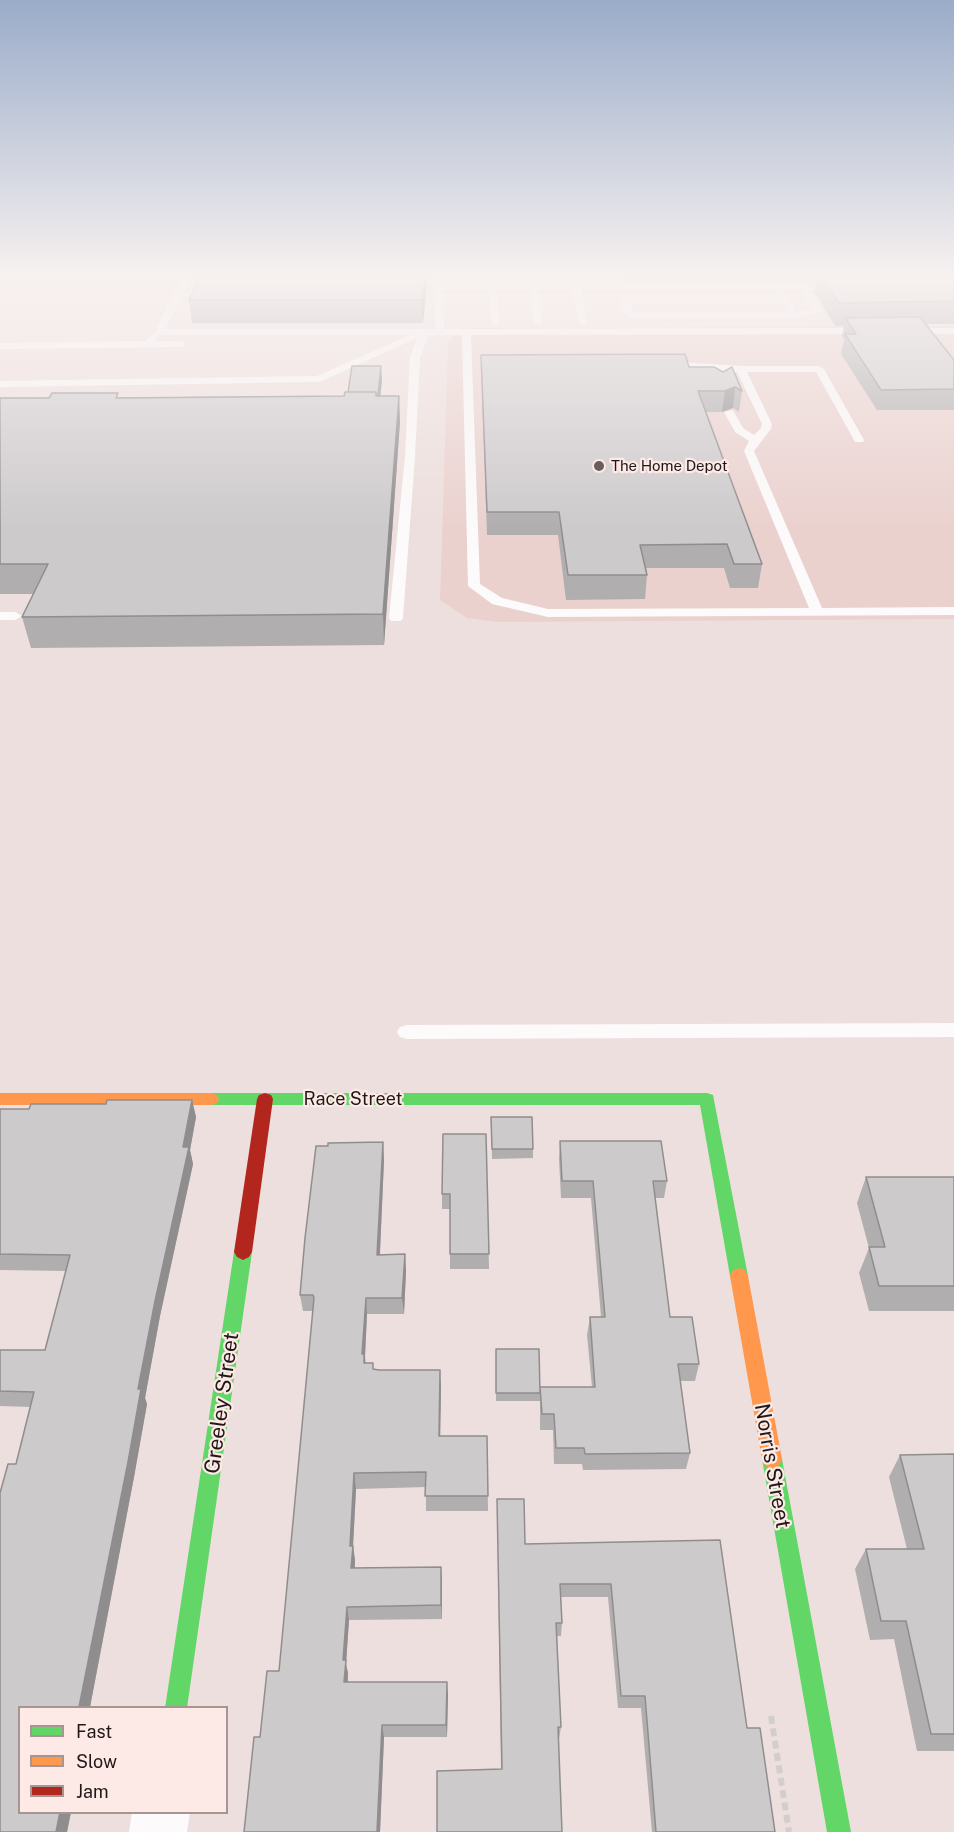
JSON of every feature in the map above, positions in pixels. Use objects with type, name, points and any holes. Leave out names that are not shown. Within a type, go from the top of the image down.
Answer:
[{"type":"street","name":"Race Street","points":[[0,1099],[707,1099]]},
{"type":"street","name":"Greeley Street","points":[[177,1706],[265,1099]]},
{"type":"street","name":"Norris Street","points":[[707,1099],[839,1832]]},
{"type":"street","points":[[158,1832],[161,1814]]},
{"type":"lane","points":[[0,384],[319,385],[372,358]]},
{"type":"lane","points":[[396,618],[410,456],[414,358]]},
{"type":"lane","points":[[471,358],[474,586],[497,601],[548,613],[954,611]]},
{"type":"lane","points":[[654,364],[715,372],[741,369],[819,369],[859,440]]},
{"type":"lane","points":[[741,369],[767,424],[766,429],[755,440],[749,451],[817,612]]},
{"type":"lane","points":[[729,412],[739,430],[755,440]]},
{"type":"lane","points":[[0,616],[15,616]]},
{"type":"lane","points":[[407,1032],[954,1030]]},
{"type":"shaded area","points":[[448,358],[954,358],[954,619],[497,622],[467,618],[440,600]]},
{"type":"building","name":"The Home Depot","points":[[481,358],[686,358],[689,367],[714,367],[723,372],[732,367],[742,391],[735,387],[725,391],[698,391],[762,564],[734,564],[727,544],[640,545],[647,575],[568,575],[559,512],[487,512]]},
{"type":"building","points":[[861,358],[954,360],[954,389],[881,390]]},
{"type":"building","points":[[352,366],[381,366],[378,395],[376,392],[348,392]]},
{"type":"building","points":[[345,392],[376,392],[376,396],[399,396],[383,614],[22,617],[48,564],[0,564],[0,398],[49,398],[52,393],[118,393],[116,398],[344,396]]},
{"type":"building","points":[[107,1100],[192,1100],[183,1147],[189,1147],[155,1301],[138,1389],[141,1389],[128,1462],[79,1706],[18,1706],[18,1814],[60,1814],[56,1832],[0,1832],[0,1493],[8,1464],[16,1464],[34,1392],[0,1391],[0,1350],[45,1350],[70,1255],[0,1254],[0,1109],[29,1109],[31,1104],[106,1104]]},
{"type":"building","points":[[491,1117],[532,1117],[533,1149],[492,1149]]},
{"type":"building","points":[[443,1134],[486,1134],[489,1254],[450,1254],[450,1194],[442,1194]]},
{"type":"building","points":[[560,1141],[661,1141],[667,1181],[653,1181],[670,1317],[692,1317],[699,1364],[678,1364],[690,1453],[585,1454],[584,1448],[556,1448],[554,1414],[542,1414],[540,1387],[595,1387],[590,1317],[605,1317],[593,1181],[562,1181]]},
{"type":"building","points":[[383,1142],[377,1255],[405,1254],[402,1298],[366,1298],[362,1354],[364,1354],[364,1363],[373,1363],[373,1369],[379,1370],[440,1370],[439,1436],[487,1436],[488,1496],[425,1496],[426,1472],[354,1473],[351,1568],[441,1567],[441,1605],[347,1607],[343,1660],[346,1660],[344,1682],[447,1682],[446,1725],[382,1725],[377,1832],[244,1832],[254,1737],[260,1737],[267,1671],[279,1671],[314,1298],[313,1295],[300,1295],[316,1146],[328,1146],[328,1143]]},
{"type":"building","points":[[866,1177],[954,1177],[954,1286],[879,1286],[869,1247],[885,1247]]},
{"type":"building","points":[[496,1349],[539,1349],[540,1393],[496,1393]]},
{"type":"building","points":[[954,1454],[954,1734],[931,1734],[906,1621],[881,1621],[866,1549],[924,1549],[900,1455]]},
{"type":"building","points":[[497,1499],[524,1499],[525,1544],[720,1540],[747,1728],[760,1728],[775,1832],[656,1832],[645,1696],[621,1696],[611,1584],[560,1584],[562,1623],[556,1623],[561,1727],[558,1727],[562,1832],[437,1832],[437,1771],[502,1769]]},
{"type":"traffic: fast","points":[[211,1099],[707,1099],[739,1276]]},
{"type":"traffic: fast","points":[[176,1706],[243,1252]]},
{"type":"traffic: fast","points":[[772,1459],[839,1832]]},
{"type":"traffic: slow","points":[[0,1099],[211,1099]]},
{"type":"traffic: slow","points":[[739,1276],[772,1459]]},
{"type":"traffic: jam","points":[[243,1252],[265,1099]]},
{"type":"place","name":"The Home Depot","points":[[599,466]]}]
